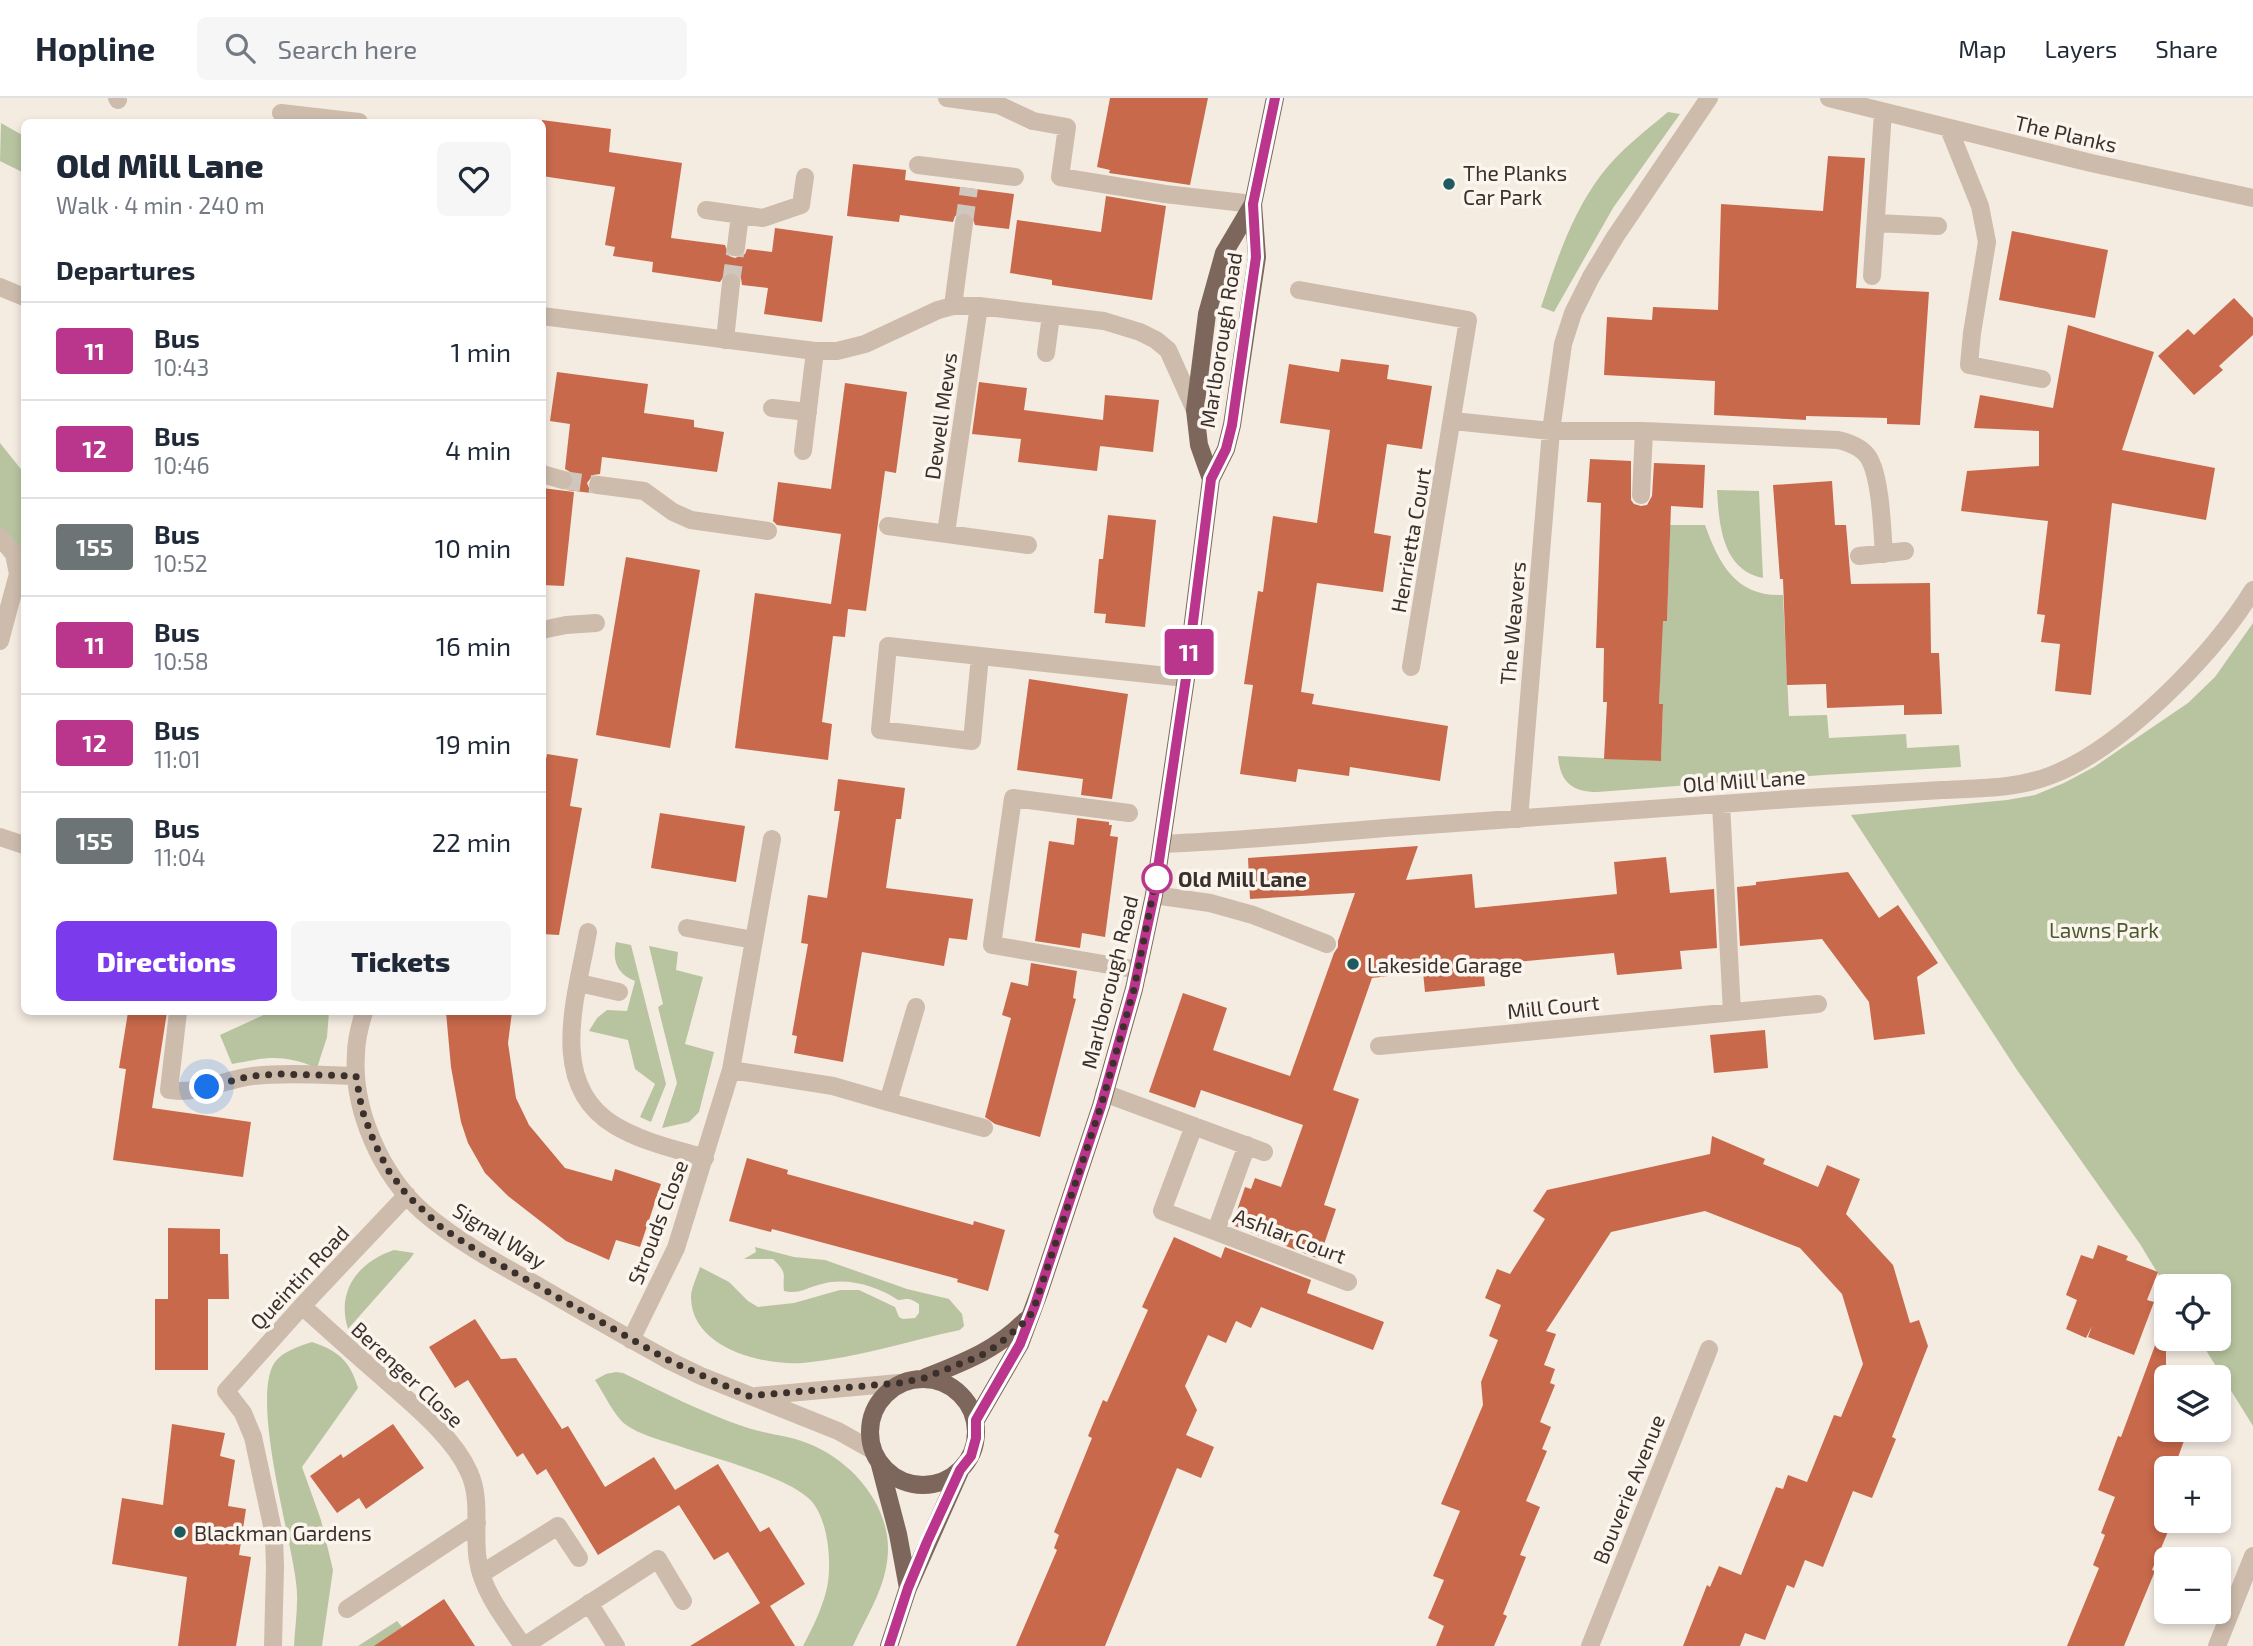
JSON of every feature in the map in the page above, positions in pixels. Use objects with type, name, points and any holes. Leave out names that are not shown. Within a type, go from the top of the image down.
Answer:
[{"type":"main road","name":"Marlborough Road","points":[[976,1420],[1020,1344],[1040,1290],[1104,1093],[1139,970],[1162,844],[1211,479],[1226,449],[1234,412],[1256,257],[1253,204],[1275,98]]},
{"type":"main road","name":"Marlborough Road","points":[[1211,479],[1199,444],[1195,410],[1211,296],[1224,253],[1253,204]]},
{"type":"main road","name":"Marlborough Road","points":[[924,1378],[980,1356],[1029,1318]]},
{"type":"main road","points":[[889,1646],[908,1588],[960,1470],[971,1456],[976,1438],[976,1420],[969,1404],[957,1390],[942,1381],[924,1378],[899,1383],[881,1398],[870,1419],[869,1434],[898,1534],[908,1588]]},
{"type":"main road","points":[[876,1457],[894,1477],[910,1484],[928,1486],[946,1480],[960,1470]]},
{"type":"street","points":[[947,98],[999,105],[1033,121],[1067,127],[1060,177],[1166,194],[1253,204]]},
{"type":"street","name":"The Weavers","points":[[1519,819],[1551,430],[1560,358],[1573,313],[1591,277],[1709,98]]},
{"type":"street","name":"The Planks","points":[[1829,98],[1950,129],[2253,198]]},
{"type":"street","points":[[1872,276],[1882,112]]},
{"type":"street","points":[[281,113],[333,119]]},
{"type":"street","points":[[1950,129],[1980,205],[1986,229],[1984,265],[1969,365],[2042,379]]},
{"type":"street","points":[[918,164],[970,180],[1015,177]]},
{"type":"street","points":[[706,210],[763,218],[801,205],[805,177]]},
{"type":"street","points":[[736,247],[740,215]]},
{"type":"street","points":[[953,306],[964,223]]},
{"type":"street","points":[[1876,223],[1938,226]]},
{"type":"street","points":[[725,340],[731,283]]},
{"type":"street","points":[[0,287],[21,296]]},
{"type":"street","name":"Henrietta Court","points":[[1299,290],[1468,320],[1411,667]]},
{"type":"street","points":[[546,317],[815,351],[837,351],[865,344],[938,310],[953,306],[979,306],[1119,324],[1156,340],[1168,350],[1195,410]]},
{"type":"street","name":"Dewell Mews","points":[[946,533],[979,306]]},
{"type":"street","points":[[1046,353],[1051,315]]},
{"type":"street","points":[[803,451],[815,351]]},
{"type":"street","points":[[772,408],[808,412]]},
{"type":"street","points":[[1453,421],[1551,430],[1791,437],[1850,443],[1861,449],[1870,459],[1881,518],[1884,554]]},
{"type":"street","points":[[1641,495],[1644,431]]},
{"type":"street","points":[[546,475],[563,480]]},
{"type":"street","points":[[598,485],[644,491],[673,512],[691,520],[768,531]]},
{"type":"street","points":[[888,526],[1028,545]]},
{"type":"street","points":[[0,537],[13,554],[18,574],[0,642]]},
{"type":"street","points":[[1859,556],[1905,551]]},
{"type":"street","name":"Old Mill Lane","points":[[1162,844],[2001,787],[2050,776],[2081,762],[2103,748],[2167,692],[2222,633],[2253,590]]},
{"type":"street","points":[[546,629],[596,623]]},
{"type":"street","points":[[980,656],[972,741],[880,730],[888,646],[1186,678]]},
{"type":"street","points":[[1129,813],[1013,798],[992,945],[1139,970]]},
{"type":"street","points":[[1721,804],[1732,1012]]},
{"type":"street","points":[[0,837],[21,844]]},
{"type":"street","name":"Strouds Close","points":[[631,1340],[672,1258],[732,1070],[772,839]]},
{"type":"street","points":[[1154,895],[1210,903],[1254,915],[1327,944]]},
{"type":"street","points":[[687,928],[754,940]]},
{"type":"street","name":"Strouds Close","points":[[588,932],[572,1024],[571,1060],[578,1087],[587,1101],[605,1119],[622,1130],[705,1158]]},
{"type":"street","points":[[579,983],[619,992]]},
{"type":"street","name":"Mill Court","points":[[1379,1046],[1818,1004]]},
{"type":"street","points":[[888,1102],[916,1007]]},
{"type":"street","points":[[178,1015],[169,1090],[184,1093],[251,1076],[356,1076]]},
{"type":"street","name":"Signal Way","points":[[363,1015],[356,1053],[356,1076],[362,1110],[388,1170],[420,1210],[460,1240],[631,1340],[701,1376],[838,1431],[876,1457]]},
{"type":"street","points":[[732,1070],[833,1086],[984,1128]]},
{"type":"street","name":"Ashlar Court","points":[[1104,1093],[1255,1148],[1216,1231]]},
{"type":"street","name":"Ashlar Court","points":[[1194,1126],[1163,1210],[1348,1282]]},
{"type":"street","name":"Queintin Road","points":[[273,1646],[275,1567],[272,1523],[253,1437],[243,1413],[226,1391],[407,1195]]},
{"type":"street","name":"Berenger Close","points":[[302,1306],[403,1396],[455,1450],[469,1471],[476,1494],[476,1543],[481,1574],[493,1602],[524,1646],[657,1559],[683,1601]]},
{"type":"street","name":"Bouverie Avenue","points":[[1590,1646],[1709,1349]]},
{"type":"street","name":"Signal Way","points":[[748,1396],[899,1383]]},
{"type":"street","points":[[347,1609],[477,1524]]},
{"type":"street","points":[[481,1574],[558,1526],[579,1558]]},
{"type":"street","points":[[2217,1646],[2253,1556]]},
{"type":"street","points":[[596,1598],[616,1646]]},
{"type":"green space","points":[[1668,112],[1680,114],[1613,208],[1554,312],[1541,307],[1566,238],[1591,190],[1616,158]]},
{"type":"green space","points":[[1,123],[21,134],[21,172],[0,161]]},
{"type":"green space","points":[[0,443],[21,469],[21,565],[0,530]]},
{"type":"green space","points":[[1717,490],[1759,491],[1763,578],[1749,573],[1731,556],[1725,544],[1719,517]]},
{"type":"green space","points":[[1670,525],[1705,525],[1723,565],[1741,584],[1767,594],[1783,595],[1789,716],[1827,715],[1829,738],[1906,734],[1907,748],[1959,745],[1961,767],[1597,792],[1580,790],[1568,783],[1561,772],[1558,756],[1661,761],[1661,650],[1648,620],[1667,621]]},
{"type":"green space","name":"Lawns Park","points":[[2253,623],[2253,1426],[2231,1391],[2231,1365],[2215,1365],[2206,1351],[2231,1351],[2231,1274],[2158,1274],[2140,1244],[2017,1070],[1851,815],[2035,795],[2094,767],[2188,703],[2215,677]]},
{"type":"green space","points":[[616,942],[631,945],[666,1084],[651,1122],[640,1117],[655,1084],[635,1069],[628,1040],[589,1031],[597,1018],[607,1010],[627,1011],[635,981],[624,975],[617,966]]},
{"type":"green space","points":[[649,946],[678,952],[676,970],[703,977],[685,1044],[714,1052],[699,1112],[689,1122],[662,1128],[677,1083],[658,1007],[663,1004]]},
{"type":"green space","points":[[263,1015],[329,1015],[327,1037],[317,1068],[294,1060],[275,1058],[232,1064],[220,1035]]},
{"type":"green space","points":[[755,1247],[794,1257],[825,1260],[907,1289],[949,1299],[962,1314],[964,1326],[960,1330],[823,1361],[787,1363],[750,1357],[716,1341],[703,1330],[694,1315],[691,1294],[700,1267],[729,1282],[758,1307],[794,1303],[840,1290],[859,1290],[895,1307],[899,1317],[903,1319],[915,1318],[919,1313],[919,1304],[913,1300],[898,1300],[871,1287],[851,1282],[832,1282],[798,1291],[784,1291],[783,1271],[773,1259],[744,1259],[756,1252]]},
{"type":"green space","points":[[394,1250],[414,1253],[348,1329],[345,1302],[353,1280],[370,1262]]},
{"type":"green space","points":[[312,1342],[342,1358],[358,1388],[302,1467],[321,1520],[333,1570],[322,1646],[294,1646],[297,1590],[274,1468],[267,1405],[269,1380],[275,1362],[292,1349]]},
{"type":"green space","points":[[616,1372],[729,1421],[807,1443],[840,1462],[868,1490],[878,1506],[884,1524],[888,1543],[887,1562],[882,1584],[853,1646],[803,1646],[824,1599],[829,1569],[825,1528],[814,1505],[807,1497],[781,1481],[630,1428],[617,1416],[595,1380]]},
{"type":"green space","points":[[397,1621],[402,1627],[381,1646],[358,1646]]},
{"type":"building","points":[[1110,98],[1208,98],[1190,185],[1109,173],[1110,170],[1097,167]]},
{"type":"building","points":[[546,121],[611,129],[609,152],[682,163],[671,238],[725,245],[729,256],[735,258],[745,254],[747,249],[772,252],[775,228],[833,236],[822,322],[764,314],[768,288],[742,285],[741,278],[733,272],[726,273],[720,282],[652,272],[653,262],[613,256],[615,247],[605,245],[615,187],[546,177]]},
{"type":"building","points":[[1828,156],[1865,158],[1856,288],[1929,292],[1920,425],[1887,424],[1887,418],[1806,416],[1806,420],[1714,415],[1715,381],[1604,375],[1607,317],[1652,320],[1653,307],[1718,310],[1721,204],[1823,211]]},
{"type":"building","points":[[853,164],[906,170],[905,180],[1014,194],[1009,229],[975,225],[971,214],[965,212],[955,216],[953,222],[900,215],[899,222],[847,216]]},
{"type":"building","points":[[1106,196],[1166,206],[1152,300],[1052,285],[1052,280],[1010,273],[1017,220],[1101,232]]},
{"type":"building","points":[[2012,231],[2108,250],[2095,318],[1999,300]]},
{"type":"building","points":[[2234,298],[2253,318],[2253,335],[2219,366],[2223,370],[2194,395],[2158,356],[2188,329],[2194,335]]},
{"type":"building","points":[[2068,325],[2154,352],[2122,450],[2215,468],[2206,520],[2112,503],[2091,695],[2055,691],[2060,644],[2041,642],[2045,615],[2037,614],[2048,521],[1961,511],[1967,471],[2039,466],[2039,431],[1974,428],[1980,395],[2053,408]]},
{"type":"building","points":[[1341,359],[1389,365],[1387,379],[1432,386],[1422,449],[1387,444],[1374,533],[1391,536],[1383,592],[1317,583],[1301,692],[1314,694],[1312,704],[1448,726],[1440,781],[1350,767],[1349,776],[1298,769],[1296,782],[1240,774],[1253,685],[1244,684],[1258,591],[1263,592],[1273,516],[1317,523],[1330,430],[1280,423],[1289,364],[1339,372]]},
{"type":"building","points":[[557,372],[648,384],[644,413],[694,420],[694,427],[724,432],[717,472],[602,457],[600,474],[593,475],[587,483],[591,493],[567,490],[574,482],[572,473],[565,469],[570,424],[550,421]]},
{"type":"building","points":[[979,382],[1027,388],[1024,410],[1103,420],[1105,395],[1159,400],[1153,452],[1100,446],[1097,471],[1018,462],[1021,439],[972,434]]},
{"type":"building","points":[[845,383],[907,392],[896,473],[885,471],[866,611],[848,609],[845,637],[833,636],[822,722],[832,724],[828,760],[735,748],[755,593],[831,604],[841,534],[777,525],[773,521],[778,482],[831,489]]},
{"type":"building","points":[[1590,459],[1631,461],[1631,500],[1641,506],[1647,505],[1652,496],[1654,463],[1705,465],[1703,508],[1671,506],[1667,621],[1663,621],[1659,704],[1663,704],[1661,761],[1604,759],[1607,702],[1603,702],[1604,648],[1596,648],[1601,503],[1587,502]]},
{"type":"building","points":[[1832,481],[1835,525],[1846,525],[1851,584],[1930,583],[1931,653],[1939,653],[1942,714],[1904,715],[1904,705],[1827,708],[1826,684],[1787,685],[1783,579],[1780,579],[1773,485]]},
{"type":"building","points":[[546,488],[574,492],[564,586],[546,585]]},
{"type":"building","points":[[1108,515],[1156,520],[1145,627],[1105,623],[1106,614],[1094,613],[1099,559],[1103,559]]},
{"type":"building","points":[[626,557],[700,570],[670,748],[596,735]]},
{"type":"building","points":[[1029,679],[1128,694],[1112,799],[1081,795],[1083,779],[1017,770]]},
{"type":"building","points":[[547,754],[578,759],[570,806],[582,808],[559,935],[546,934]]},
{"type":"building","points":[[838,779],[905,788],[901,819],[896,819],[886,888],[973,899],[967,940],[949,938],[944,966],[862,952],[843,1062],[794,1053],[797,1036],[792,1035],[808,944],[801,943],[808,895],[827,898],[840,811],[834,811]]},
{"type":"building","points":[[660,813],[745,826],[736,882],[651,868]]},
{"type":"building","points":[[1077,818],[1109,822],[1109,825],[1112,825],[1110,836],[1118,837],[1105,937],[1082,933],[1080,948],[1035,941],[1049,841],[1074,845]]},
{"type":"building","points":[[1418,846],[1406,880],[1472,874],[1475,908],[1617,894],[1614,862],[1666,857],[1670,893],[1714,889],[1717,948],[1680,951],[1682,969],[1617,975],[1614,953],[1483,965],[1485,986],[1425,992],[1423,972],[1372,978],[1333,1090],[1359,1099],[1324,1205],[1336,1209],[1319,1259],[1232,1225],[1245,1187],[1251,1189],[1255,1178],[1281,1187],[1303,1125],[1201,1090],[1195,1108],[1149,1092],[1183,993],[1227,1008],[1213,1050],[1290,1076],[1355,893],[1250,899],[1248,858]]},
{"type":"building","points":[[1848,872],[1879,918],[1898,905],[1938,963],[1917,977],[1925,1034],[1874,1040],[1869,1002],[1822,939],[1740,946],[1737,887],[1756,885],[1756,882]]},
{"type":"building","points":[[1031,963],[1077,971],[1073,998],[1076,999],[1040,1137],[995,1124],[985,1117],[1011,1018],[1002,1015],[1011,982],[1028,986]]},
{"type":"building","points":[[128,1015],[167,1015],[152,1108],[251,1122],[243,1177],[113,1160],[126,1069],[119,1068]]},
{"type":"building","points":[[446,1015],[512,1015],[508,1043],[516,1098],[529,1125],[565,1168],[612,1181],[615,1169],[661,1184],[640,1247],[616,1240],[609,1260],[566,1241],[508,1196],[485,1173],[468,1143],[461,1122],[451,1067]]},
{"type":"building","points":[[1765,1030],[1768,1068],[1714,1073],[1710,1035]]},
{"type":"building","points":[[1712,1136],[1765,1159],[1763,1164],[1818,1187],[1827,1165],[1860,1179],[1846,1214],[1893,1265],[1910,1323],[1919,1320],[1928,1346],[1892,1437],[1896,1439],[1872,1498],[1853,1491],[1823,1567],[1805,1560],[1794,1588],[1787,1585],[1765,1640],[1745,1633],[1740,1646],[1683,1646],[1707,1585],[1710,1587],[1719,1566],[1741,1575],[1776,1487],[1783,1489],[1788,1475],[1807,1482],[1834,1415],[1841,1417],[1863,1364],[1842,1294],[1800,1248],[1705,1211],[1611,1232],[1546,1331],[1556,1334],[1544,1365],[1555,1369],[1550,1383],[1555,1385],[1540,1422],[1551,1427],[1542,1449],[1547,1451],[1526,1501],[1540,1507],[1520,1555],[1526,1557],[1503,1614],[1507,1616],[1494,1646],[1436,1646],[1444,1626],[1428,1618],[1444,1580],[1433,1576],[1460,1511],[1441,1504],[1483,1405],[1481,1382],[1498,1340],[1489,1336],[1501,1305],[1485,1298],[1497,1269],[1510,1274],[1545,1219],[1533,1211],[1547,1190],[1710,1154]]},
{"type":"building","points":[[747,1158],[788,1170],[787,1174],[973,1225],[974,1221],[1005,1230],[988,1291],[957,1282],[958,1279],[772,1229],[771,1232],[729,1221]]},
{"type":"building","points":[[168,1228],[220,1229],[220,1254],[228,1254],[229,1299],[208,1299],[208,1370],[155,1370],[155,1299],[168,1299]]},
{"type":"building","points":[[1174,1237],[1221,1258],[1225,1247],[1311,1280],[1307,1293],[1384,1322],[1373,1350],[1261,1307],[1251,1328],[1236,1321],[1226,1343],[1208,1335],[1185,1386],[1197,1410],[1186,1435],[1214,1447],[1201,1478],[1177,1468],[1105,1646],[1016,1646],[1057,1550],[1054,1548],[1059,1535],[1054,1532],[1092,1438],[1088,1436],[1103,1400],[1107,1402],[1148,1310],[1142,1307]]},
{"type":"building","points":[[2098,1245],[2128,1256],[2126,1260],[2158,1272],[2154,1274],[2154,1282],[2147,1300],[2154,1302],[2134,1355],[2088,1337],[2092,1326],[2086,1338],[2066,1329],[2077,1300],[2066,1295],[2081,1255],[2093,1259]]},
{"type":"building","points":[[475,1319],[501,1359],[516,1358],[562,1429],[568,1426],[605,1487],[654,1457],[675,1490],[718,1464],[760,1532],[769,1527],[805,1584],[770,1606],[795,1646],[690,1646],[760,1603],[728,1552],[714,1560],[679,1505],[598,1555],[546,1469],[537,1475],[523,1453],[517,1457],[468,1380],[455,1388],[429,1347]]},
{"type":"building","points":[[2154,1348],[2154,1351],[2166,1351],[2166,1365],[2154,1365],[2154,1442],[2184,1442],[2178,1456],[2154,1456],[2154,1533],[2167,1533],[2162,1547],[2154,1547],[2154,1573],[2124,1646],[2067,1646],[2099,1568],[2093,1565],[2105,1535],[2101,1533],[2115,1497],[2098,1490],[2118,1436],[2121,1437]]},
{"type":"building","name":"Blackman Gardens","points":[[172,1424],[225,1433],[220,1456],[235,1460],[228,1506],[246,1509],[239,1555],[251,1557],[236,1646],[178,1646],[187,1577],[112,1564],[122,1498],[163,1505]]},
{"type":"building","points":[[393,1424],[424,1468],[366,1509],[359,1498],[337,1513],[310,1476],[341,1454],[343,1458]]},
{"type":"building","points":[[444,1599],[475,1646],[374,1646]]},
{"type":"tunnel","points":[[964,223],[969,188]]},
{"type":"tunnel","points":[[731,283],[736,247]]},
{"type":"tunnel","points":[[563,480],[598,485]]},
{"type":"bus line","name":"11","points":[[889,1646],[927,1542],[960,1470],[971,1456],[976,1438],[976,1420],[1020,1344],[1035,1305],[1101,1106],[1139,970],[1154,895],[1186,678],[1211,479],[1226,449],[1232,425],[1256,257],[1253,204],[1275,98]]},
{"type":"place","name":"The Planks Car Park","points":[[1449,184]]},
{"type":"place","name":"Old Mill Lane","points":[[1157,878]]},
{"type":"place","name":"Lakeside Garage","points":[[1353,964]]},
{"type":"place","name":"Blackman Gardens","points":[[180,1532]]},
{"type":"route","points":[[207,1087],[251,1076],[278,1074],[356,1076],[362,1110],[388,1170],[420,1210],[442,1228],[485,1256],[670,1361],[748,1396],[899,1383],[924,1378],[980,1356],[1013,1334],[1029,1318],[1045,1277],[1114,1061],[1139,970],[1158,869],[1157,878]]}]
